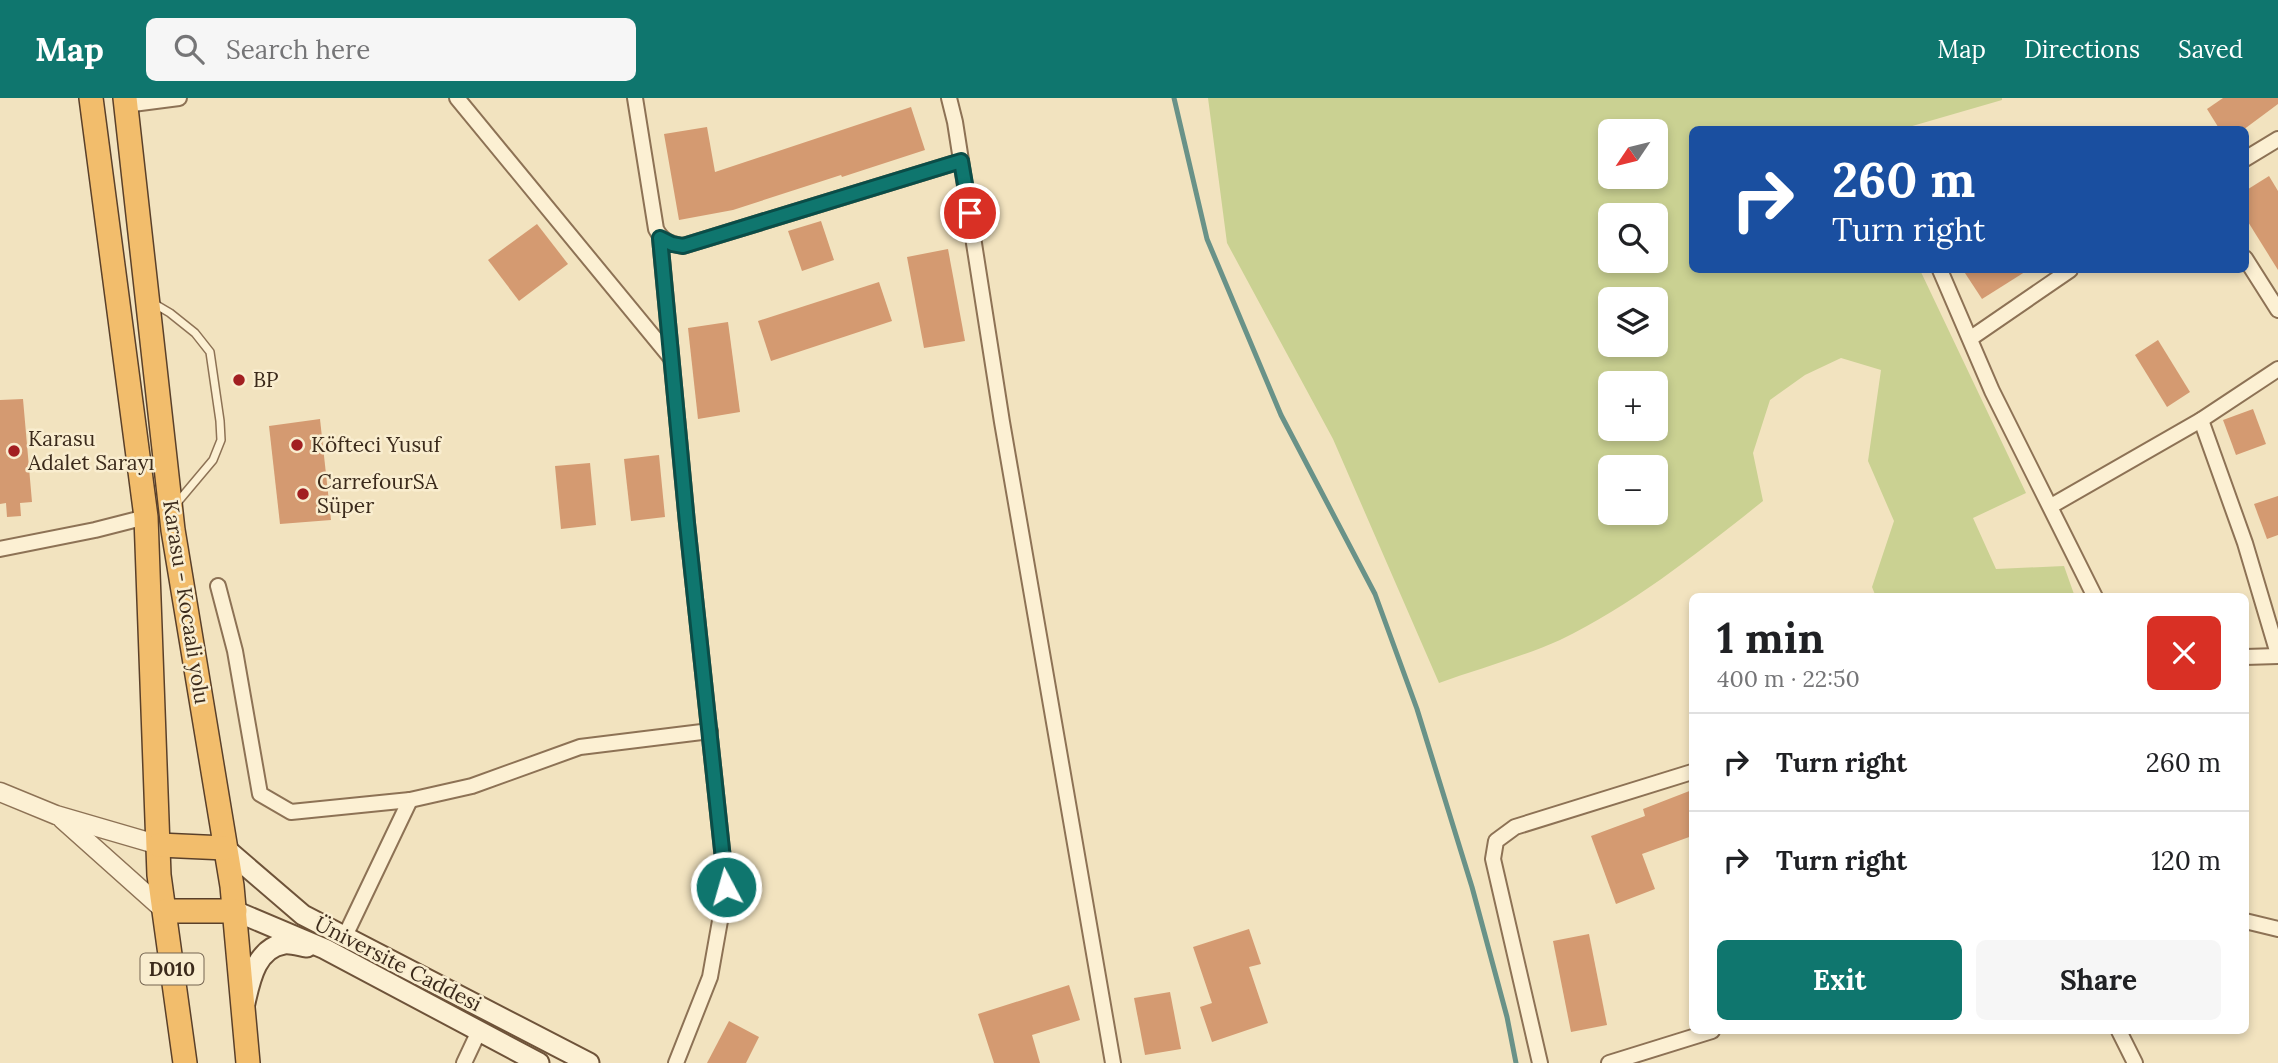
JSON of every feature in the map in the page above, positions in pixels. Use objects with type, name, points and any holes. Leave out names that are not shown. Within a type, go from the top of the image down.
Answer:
[{"type":"highway","name":"Karasu - Kocaali yolu","points":[[91,98],[146,517],[159,875],[185,1063]]},
{"type":"highway","name":"Karasu - Kocaali yolu","points":[[125,101],[171,509],[235,911],[248,1063]]},
{"type":"highway","points":[[159,845],[225,848]]},
{"type":"highway","points":[[165,911],[235,911]]},
{"type":"main road","points":[[225,848],[303,915],[589,1063]]},
{"type":"main road","name":"Üniversite Caddesi","points":[[235,911],[326,949],[539,1063]]},
{"type":"main road","points":[[243,1011],[258,962],[268,950],[284,944],[326,949]]},
{"type":"street","points":[[125,101],[179,98]]},
{"type":"street","points":[[457,98],[671,358]]},
{"type":"street","points":[[635,98],[656,229],[660,238],[726,887],[710,977],[676,1063]]},
{"type":"street","points":[[949,98],[1113,1063]]},
{"type":"street","points":[[2249,157],[2278,139]]},
{"type":"street","points":[[660,238],[683,246],[961,161]]},
{"type":"street","points":[[2249,264],[2278,310]]},
{"type":"street","points":[[1941,273],[1992,391],[2093,593]]},
{"type":"street","points":[[1970,338],[2066,273]]},
{"type":"street","points":[[2051,506],[2201,420],[2278,369]]},
{"type":"street","points":[[2201,420],[2245,543],[2278,655],[2249,657]]},
{"type":"street","points":[[0,550],[146,517]]},
{"type":"street","points":[[219,586],[235,651],[260,794],[291,812],[411,800],[472,786],[580,747],[710,731]]},
{"type":"street","points":[[1540,1063],[1493,859],[1496,841],[1515,827],[1689,773]]},
{"type":"street","points":[[0,792],[56,815],[159,845]]},
{"type":"street","points":[[345,936],[411,800]]},
{"type":"street","points":[[56,815],[165,911]]},
{"type":"street","points":[[2249,922],[2278,929]]},
{"type":"street","points":[[464,1063],[479,1031]]},
{"type":"street","points":[[1609,1063],[1703,1034]]},
{"type":"street","points":[[2120,1034],[2135,1063]]},
{"type":"lane","points":[[147,299],[195,333],[211,352],[220,421],[221,440],[214,460],[171,509]]},
{"type":"green space","points":[[1208,98],[2002,98],[1912,126],[1689,126],[1689,273],[1921,273],[2026,493],[1973,518],[1996,569],[2064,566],[2074,593],[1874,593],[1872,587],[1894,521],[1868,461],[1881,370],[1841,358],[1805,375],[1770,400],[1753,453],[1763,501],[1640,594],[1587,626],[1531,652],[1439,683],[1333,439],[1227,243]]},
{"type":"building","points":[[2223,98],[2278,98],[2278,104],[2248,126],[2218,126],[2207,109]]},
{"type":"building","points":[[911,107],[925,150],[733,210],[679,220],[664,134],[707,127],[715,172]]},
{"type":"building","points":[[2269,176],[2278,191],[2278,270],[2249,223],[2249,188]]},
{"type":"building","points":[[821,221],[834,260],[802,271],[788,231]]},
{"type":"building","points":[[537,224],[568,264],[519,301],[488,260]]},
{"type":"building","points":[[948,249],[965,341],[924,348],[907,257]]},
{"type":"building","points":[[1965,273],[2023,273],[1982,299]]},
{"type":"building","points":[[879,282],[892,321],[771,361],[758,321]]},
{"type":"building","points":[[728,322],[740,412],[698,419],[688,328]]},
{"type":"building","points":[[2158,340],[2190,392],[2167,407],[2135,355]]},
{"type":"building","name":"Karasu Adalet Sarayı","points":[[23,399],[32,502],[20,503],[21,516],[7,517],[6,503],[0,504],[0,400]]},
{"type":"building","points":[[2253,409],[2266,444],[2236,455],[2223,420]]},
{"type":"building","points":[[320,419],[331,520],[280,524],[269,426]]},
{"type":"building","points":[[659,455],[665,517],[631,521],[624,459]]},
{"type":"building","points":[[590,463],[596,525],[561,529],[555,466]]},
{"type":"building","points":[[2278,496],[2278,535],[2267,539],[2254,504]]},
{"type":"building","points":[[1689,791],[1689,837],[1642,854],[1655,889],[1616,904],[1591,836],[1645,816],[1643,809]]},
{"type":"building","points":[[1249,929],[1261,964],[1249,967],[1268,1023],[1212,1042],[1200,1007],[1212,1003],[1193,947]]},
{"type":"building","points":[[1589,934],[1607,1025],[1571,1032],[1553,941]]},
{"type":"building","points":[[1069,985],[1080,1020],[1032,1035],[1040,1063],[994,1063],[978,1014]]},
{"type":"building","points":[[1170,992],[1181,1049],[1145,1055],[1134,998]]},
{"type":"building","points":[[729,1021],[759,1037],[746,1063],[707,1063]]},
{"type":"waterway","points":[[1174,98],[1207,239],[1281,415],[1375,594],[1417,709],[1472,887],[1507,1017],[1516,1063]]},
{"type":"place","name":"BP","points":[[239,380]]},
{"type":"place","name":"Köfteci Yusuf","points":[[297,445]]},
{"type":"place","name":"Karasu Adalet Sarayı","points":[[14,451]]},
{"type":"place","name":"CarrefourSA Süper","points":[[303,494]]},
{"type":"route","points":[[726,887],[660,238],[683,246],[961,161],[970,213]]}]
